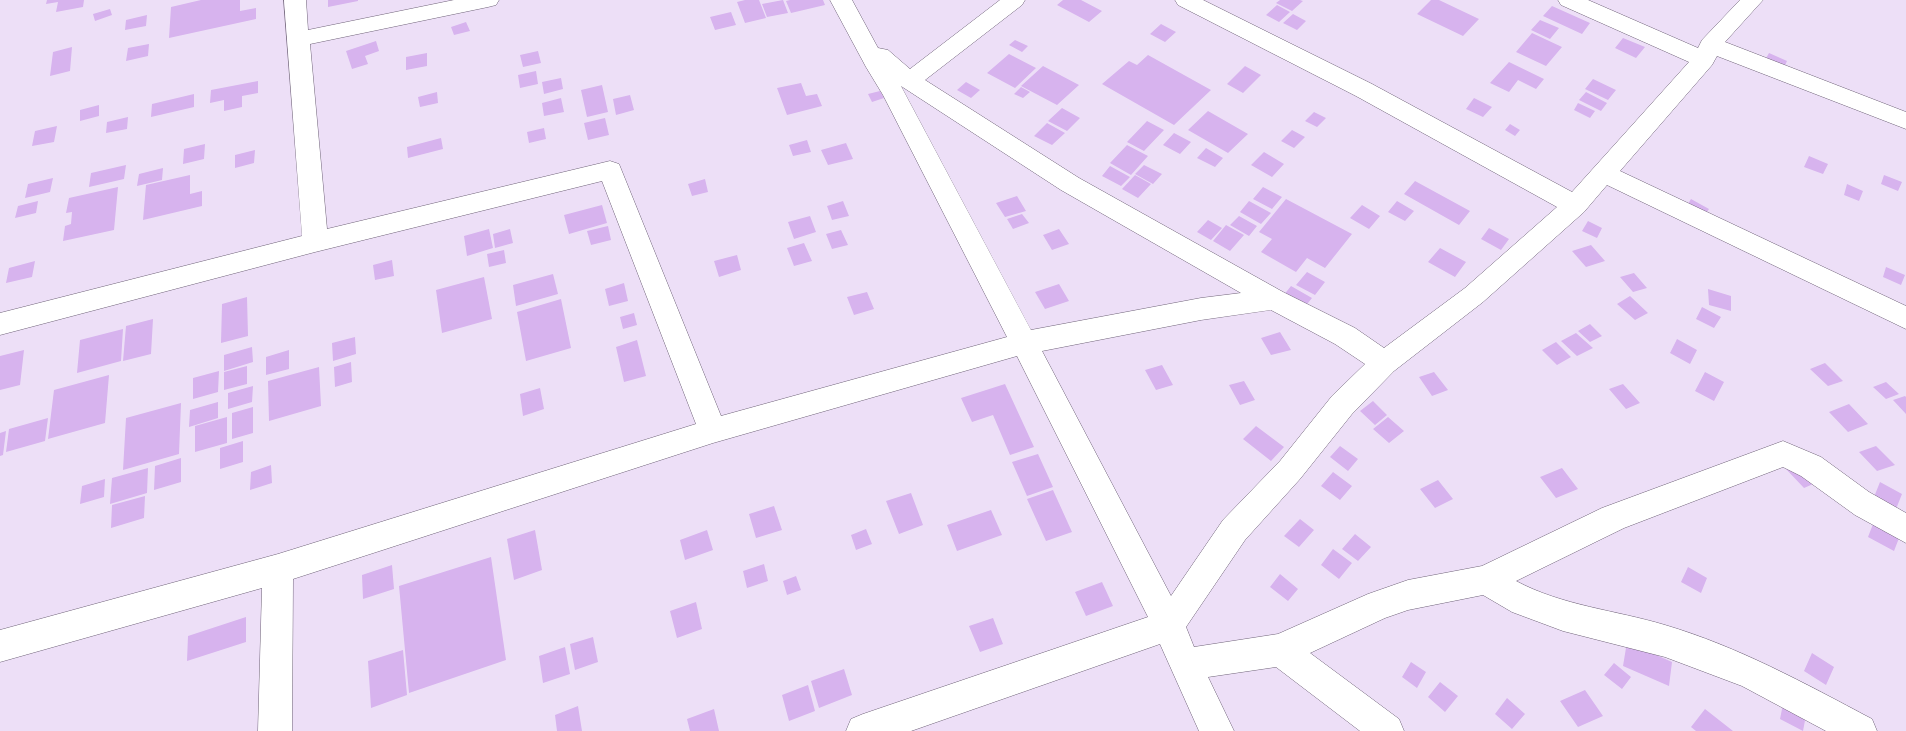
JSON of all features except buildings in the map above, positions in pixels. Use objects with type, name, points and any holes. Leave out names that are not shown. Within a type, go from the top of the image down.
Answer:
[{"type":"street","points":[[295,0],[315,242]]},
{"type":"street","points":[[298,39],[488,0]]},
{"type":"street","points":[[841,0],[894,94],[1024,343],[1168,625],[1217,731]]},
{"type":"street","points":[[909,81],[1014,0]]},
{"type":"street","points":[[1186,0],[1364,90],[1575,205]]},
{"type":"street","points":[[1569,0],[1707,53],[1906,121]]},
{"type":"street","points":[[862,731],[1168,625],[1234,530],[1290,470],[1342,405],[1384,363],[1474,295],[1575,205],[1605,174],[1752,0]]},
{"type":"street","points":[[861,38],[909,81],[1070,184],[1274,299],[1345,336],[1384,363]]},
{"type":"street","points":[[0,324],[315,242],[610,170],[713,431]]},
{"type":"street","points":[[1605,174],[1906,318]]},
{"type":"street","points":[[0,646],[278,569],[713,431],[1024,343],[1201,309],[1274,299]]},
{"type":"street","points":[[1185,665],[1280,650],[1408,595],[1484,580],[1613,518],[1783,454],[1796,457],[1813,467],[1853,498],[1906,529]]},
{"type":"street","points":[[275,731],[278,569]]},
{"type":"street","points":[[1484,580],[1523,601],[1563,616],[1664,641],[1751,672],[1860,731]]},
{"type":"street","points":[[1280,650],[1387,731]]}]
